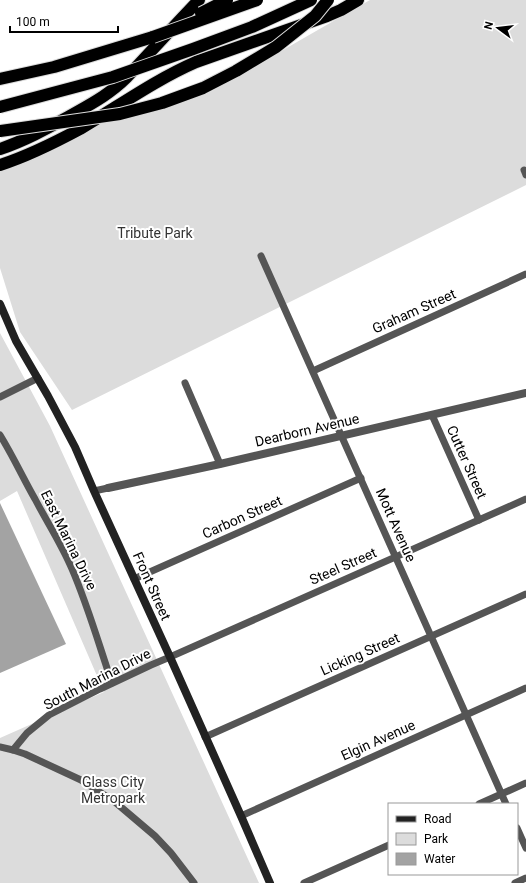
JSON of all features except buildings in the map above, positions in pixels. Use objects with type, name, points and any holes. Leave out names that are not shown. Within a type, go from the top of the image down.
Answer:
[{"type":"highway","points":[[0,149],[21,141],[53,125],[108,94],[127,77],[199,0]]},
{"type":"highway","points":[[153,37],[227,0]]},
{"type":"highway","points":[[0,79],[54,67],[153,37],[257,0]]},
{"type":"highway","points":[[0,107],[120,75],[252,27],[311,0]]},
{"type":"highway","points":[[0,131],[120,114],[162,103],[203,88],[236,71],[276,47],[315,16],[328,0]]},
{"type":"highway","points":[[0,165],[23,157],[80,129],[181,68],[327,16],[358,0]]},
{"type":"main road","name":"Front Street","points":[[0,304],[16,341],[38,378],[75,447],[270,883]]},
{"type":"street","name":"Mott Avenue","points":[[261,256],[506,803]]},
{"type":"street","name":"Graham Street","points":[[313,371],[526,274]]},
{"type":"street","points":[[0,397],[38,378]]},
{"type":"street","points":[[185,383],[220,464]]},
{"type":"street","name":"Dearborn Avenue","points":[[94,491],[220,464],[526,393]]},
{"type":"street","name":"Cutter Street","points":[[432,415],[479,520]]},
{"type":"street","name":"East Marina Drive","points":[[0,435],[10,450],[71,567],[82,594],[112,683]]},
{"type":"street","name":"Carbon Street","points":[[134,579],[361,478]]},
{"type":"street","name":"Steel Street","points":[[170,657],[526,499]]},
{"type":"street","name":"Licking Street","points":[[205,737],[526,594]]},
{"type":"street","name":"South Marina Drive","points":[[13,750],[27,733],[49,715],[112,683],[170,657]]},
{"type":"street","name":"Elgin Avenue","points":[[241,816],[526,688]]},
{"type":"street","points":[[0,747],[31,757],[81,780],[115,802],[155,836],[171,853],[194,883]]},
{"type":"street","points":[[481,803],[526,783]]},
{"type":"street","points":[[518,830],[526,848]]},
{"type":"street","points":[[304,883],[388,845]]},
{"type":"street","points":[[515,883],[526,878]]},
{"type":"green space","name":"Tribute Park","points":[[370,0],[526,0],[526,185],[72,410],[20,332],[0,268],[0,171],[69,141],[107,120],[212,91]]},
{"type":"green space","name":"Glass City Metropark","points":[[0,333],[50,426],[259,883],[0,883],[0,738],[104,692],[17,491],[0,501]]},
{"type":"water","points":[[0,503],[66,644],[0,673]]}]
